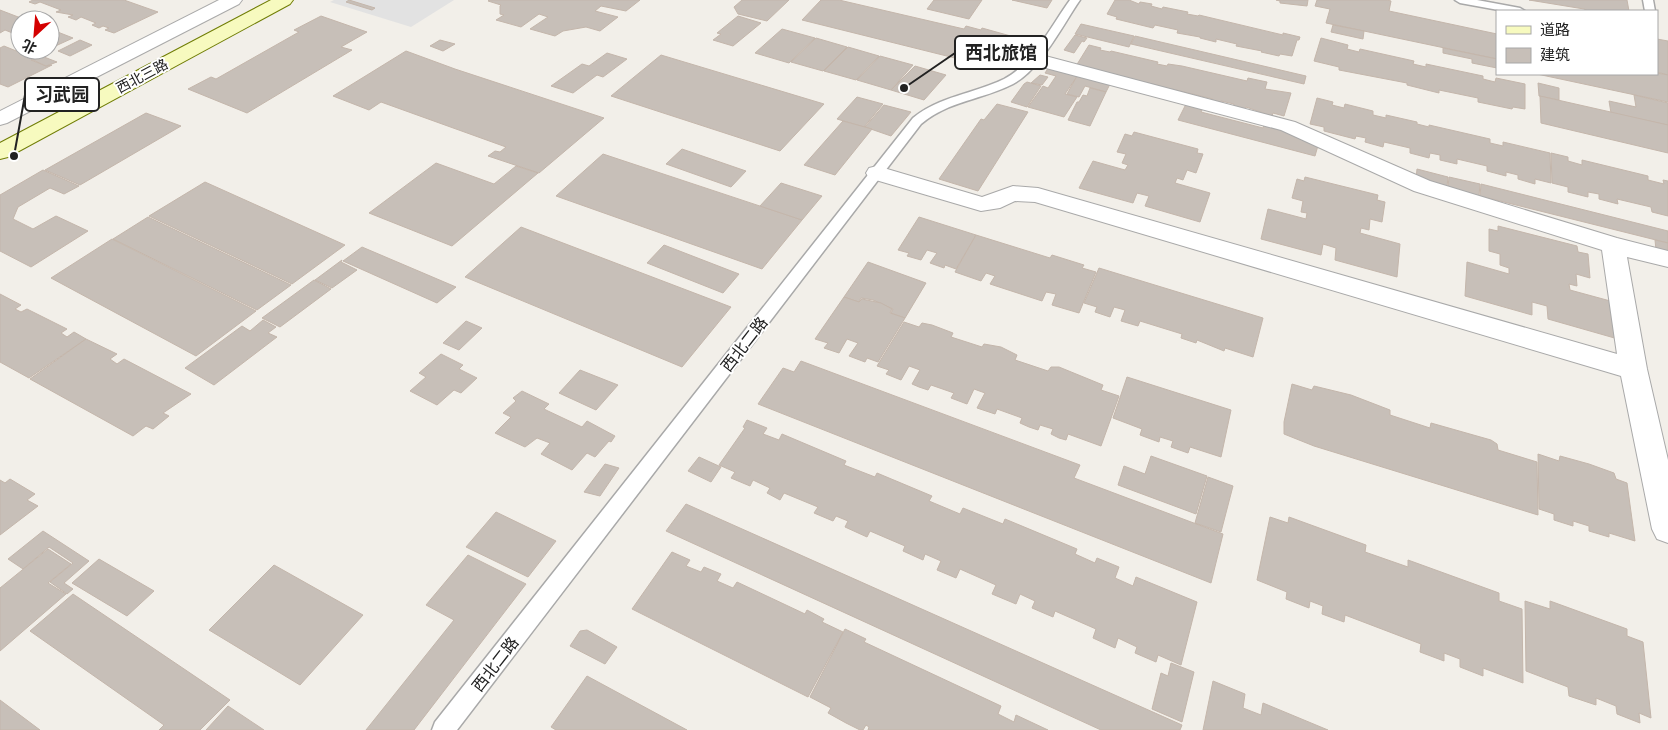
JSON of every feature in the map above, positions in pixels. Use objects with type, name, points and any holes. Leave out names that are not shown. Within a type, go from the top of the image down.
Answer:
[{"type":"main road","name":"西北三路","points":[[0,136],[260,0]]},
{"type":"main road","name":"西北三路","points":[[0,152],[284,0]]},
{"type":"street","points":[[0,119],[234,0]]},
{"type":"street","points":[[1034,59],[1288,126],[1422,186],[1613,245],[1668,259]]},
{"type":"street","points":[[877,173],[982,204],[994,203],[1011,194],[1038,195],[1633,369]]},
{"type":"street","points":[[1613,245],[1633,369],[1668,529]]},
{"type":"lane","name":"西北二路","points":[[443,730],[910,129],[925,113],[948,102],[1011,81],[1034,59],[1075,0]]},
{"type":"lane","points":[[1460,0],[1515,10]]},
{"type":"shaded area","points":[[334,0],[454,0],[411,27],[330,2]]},
{"type":"building","points":[[33,0],[124,0],[158,12],[114,33],[105,30],[109,28],[103,26],[99,28],[92,25],[96,23],[81,17],[76,20],[68,17],[73,15],[60,13],[61,10],[40,2],[35,4],[29,2]]},
{"type":"building","points":[[349,0],[375,8],[372,10],[346,2]]},
{"type":"building","points":[[489,0],[640,0],[626,11],[601,6],[595,11],[618,17],[600,31],[586,27],[563,31],[555,36],[530,29],[548,17],[539,14],[521,27],[496,20],[504,15],[500,14],[501,5]]},
{"type":"building","points":[[742,0],[789,0],[767,21],[738,14],[734,7]]},
{"type":"building","points":[[821,0],[839,0],[964,29],[966,26],[981,30],[982,28],[1025,40],[1021,45],[1016,44],[999,69],[802,20]]},
{"type":"building","points":[[934,0],[982,0],[969,19],[927,9]]},
{"type":"building","points":[[1012,0],[1052,0],[1047,8]]},
{"type":"building","points":[[1115,0],[1129,0],[1139,4],[1140,2],[1152,4],[1151,6],[1162,9],[1163,7],[1188,12],[1187,14],[1300,37],[1297,40],[1292,56],[1280,54],[1279,56],[1236,46],[1237,44],[1216,39],[1216,42],[1177,33],[1178,30],[1155,25],[1153,28],[1116,19],[1117,17],[1107,14]]},
{"type":"building","points":[[1276,0],[1308,0],[1307,6],[1280,3],[1280,1]]},
{"type":"building","points":[[1317,0],[1391,1],[1389,11],[1496,34],[1496,59],[1326,23],[1330,9],[1315,6]]},
{"type":"building","points":[[1529,0],[1627,0],[1629,10],[1584,9]]},
{"type":"building","points":[[0,10],[10,14],[10,32],[5,30],[0,33]]},
{"type":"building","points":[[321,16],[367,32],[341,47],[352,50],[247,113],[188,89],[211,77],[216,79],[299,32],[294,30]]},
{"type":"building","points":[[738,16],[761,23],[733,46],[713,40],[721,34],[717,33]]},
{"type":"building","points":[[1081,24],[1134,36],[1129,47],[1075,34]]},
{"type":"building","points":[[1333,25],[1364,31],[1363,39],[1331,32]]},
{"type":"building","points":[[782,29],[815,38],[789,63],[755,53]]},
{"type":"building","points":[[60,33],[73,38],[60,44]]},
{"type":"building","points":[[1075,35],[1087,38],[1084,42],[1082,41],[1074,53],[1064,50]]},
{"type":"building","points":[[1135,36],[1306,76],[1304,84],[1131,44]]},
{"type":"building","points":[[816,38],[847,47],[823,71],[791,62]]},
{"type":"building","points":[[1321,38],[1348,45],[1347,49],[1359,52],[1360,49],[1414,61],[1413,64],[1426,67],[1426,64],[1483,76],[1483,79],[1495,82],[1496,78],[1525,84],[1525,109],[1513,107],[1512,109],[1478,102],[1478,98],[1439,90],[1439,93],[1407,85],[1407,83],[1339,70],[1339,67],[1314,61]]},
{"type":"building","points":[[1658,39],[1668,41],[1668,75],[1658,72]]},
{"type":"building","points":[[80,40],[92,45],[70,56],[60,52],[60,50]]},
{"type":"building","points":[[440,40],[455,44],[443,51],[430,46]]},
{"type":"building","points":[[1089,45],[1101,48],[1100,50],[1158,62],[1157,64],[1182,66],[1247,81],[1248,78],[1267,82],[1265,89],[1291,93],[1284,116],[1273,113],[1272,116],[1246,107],[1245,110],[1233,107],[1234,104],[1212,101],[1213,99],[1172,89],[1170,92],[1160,89],[1161,86],[1076,66]]},
{"type":"building","points":[[4,46],[10,48],[10,60],[31,60],[46,66],[52,65],[8,87],[0,84],[0,48]]},
{"type":"building","points":[[848,47],[879,56],[856,80],[824,71]]},
{"type":"building","points":[[1443,48],[1496,59],[1496,68],[1472,63],[1472,59],[1443,53]]},
{"type":"building","points":[[406,51],[604,118],[539,173],[488,156],[495,151],[500,152],[506,147],[381,102],[369,110],[333,96]]},
{"type":"building","points":[[607,53],[627,59],[603,77],[597,75],[573,93],[551,86],[582,64],[589,66]]},
{"type":"building","points":[[661,55],[824,104],[780,151],[611,96]]},
{"type":"building","points":[[880,56],[913,65],[891,90],[857,80]]},
{"type":"building","points":[[33,60],[52,60],[57,62],[46,66]]},
{"type":"building","points":[[915,66],[946,75],[924,100],[891,90]]},
{"type":"building","points":[[1049,67],[1080,72],[1065,94],[1077,97],[1064,117],[1028,107],[1043,86],[1048,88],[1056,76],[1045,73]]},
{"type":"building","points":[[1658,73],[1668,75],[1668,102],[1542,75],[1658,75]]},
{"type":"building","points":[[1040,75],[1048,77],[1042,85],[1031,83]]},
{"type":"building","points":[[1077,76],[1110,84],[1106,92],[1085,86],[1079,97],[1067,94]]},
{"type":"building","points":[[1027,82],[1041,86],[1027,107],[1011,102],[1024,84]]},
{"type":"building","points":[[1538,83],[1559,88],[1559,100],[1539,96]]},
{"type":"building","points":[[1090,88],[1106,92],[1090,126],[1068,120],[1077,102],[1079,102],[1083,95],[1087,96]]},
{"type":"building","points":[[1634,95],[1668,103],[1668,125],[1611,113],[1609,101],[1636,107]]},
{"type":"building","points":[[1540,96],[1668,125],[1668,153],[1541,123]]},
{"type":"building","points":[[857,97],[883,104],[864,127],[837,119]]},
{"type":"building","points":[[1317,98],[1333,102],[1332,105],[1344,108],[1345,104],[1373,111],[1373,115],[1386,118],[1386,115],[1417,122],[1417,124],[1429,127],[1429,125],[1490,139],[1490,143],[1503,146],[1503,142],[1550,153],[1551,183],[1535,179],[1535,184],[1518,179],[1518,175],[1506,172],[1506,176],[1487,171],[1487,166],[1457,159],[1457,164],[1440,160],[1440,155],[1430,153],[1429,158],[1410,153],[1410,148],[1384,142],[1383,147],[1365,142],[1366,138],[1356,136],[1355,139],[1324,131],[1324,127],[1310,124]]},
{"type":"building","points":[[997,104],[1028,112],[978,191],[939,179],[981,119],[984,120]]},
{"type":"building","points":[[1186,104],[1203,108],[1201,112],[1263,128],[1264,125],[1298,133],[1319,142],[1315,156],[1178,120]]},
{"type":"building","points":[[884,105],[911,112],[891,136],[865,127]]},
{"type":"building","points":[[146,113],[181,126],[80,185],[45,170]]},
{"type":"building","points":[[843,121],[872,129],[835,175],[804,165]]},
{"type":"building","points":[[1134,132],[1198,149],[1197,153],[1203,154],[1196,173],[1187,170],[1183,180],[1177,178],[1175,183],[1210,193],[1200,222],[1145,206],[1149,196],[1137,193],[1133,203],[1079,188],[1093,161],[1125,170],[1128,165],[1122,163],[1126,154],[1117,152],[1125,134],[1132,136]]},
{"type":"building","points":[[682,149],[746,171],[731,187],[666,164]]},
{"type":"building","points":[[1551,153],[1568,157],[1568,161],[1582,165],[1582,160],[1648,176],[1648,180],[1664,184],[1663,180],[1668,181],[1668,216],[1652,212],[1651,207],[1617,199],[1618,204],[1599,199],[1599,194],[1588,192],[1588,197],[1568,192],[1568,187],[1552,183]]},
{"type":"building","points":[[603,154],[802,220],[762,269],[556,196]]},
{"type":"building","points":[[436,163],[494,184],[516,166],[538,173],[452,246],[369,213]]},
{"type":"building","points":[[1417,169],[1448,177],[1447,187],[1416,179]]},
{"type":"building","points":[[43,170],[79,186],[64,194],[50,188],[18,207],[13,219],[33,229],[56,216],[88,231],[31,267],[0,251],[0,195]]},
{"type":"building","points":[[1305,177],[1378,195],[1377,200],[1385,202],[1382,222],[1370,219],[1369,230],[1361,228],[1360,233],[1400,244],[1397,277],[1335,260],[1336,248],[1323,244],[1321,255],[1261,239],[1268,209],[1306,219],[1307,213],[1301,212],[1303,201],[1292,198],[1297,179],[1304,181]]},
{"type":"building","points":[[1449,177],[1480,184],[1479,196],[1448,187]]},
{"type":"building","points":[[205,182],[345,245],[292,284],[149,216]]},
{"type":"building","points":[[781,183],[822,196],[802,220],[760,206]]},
{"type":"building","points":[[1481,184],[1668,231],[1668,243],[1480,196]]},
{"type":"building","points":[[148,217],[291,285],[257,310],[113,239]]},
{"type":"building","points":[[919,217],[976,235],[956,269],[945,265],[944,268],[930,263],[937,253],[927,250],[921,260],[907,256],[909,253],[898,250]]},
{"type":"building","points":[[1498,226],[1577,246],[1578,252],[1588,254],[1590,278],[1576,274],[1577,286],[1569,284],[1570,290],[1614,302],[1618,339],[1548,319],[1547,306],[1532,302],[1532,315],[1465,296],[1467,262],[1509,274],[1509,268],[1500,265],[1500,254],[1489,251],[1489,229],[1498,231]]},
{"type":"building","points":[[521,227],[731,307],[682,367],[465,277]]},
{"type":"building","points":[[976,235],[1050,258],[1052,255],[1084,265],[1082,268],[1096,272],[1079,313],[1052,305],[1056,294],[1046,292],[1042,301],[990,284],[995,276],[986,273],[981,281],[955,272]]},
{"type":"building","points":[[112,239],[256,311],[196,356],[51,278]]},
{"type":"building","points":[[1655,240],[1668,243],[1668,253],[1656,250]]},
{"type":"building","points":[[664,245],[739,274],[723,293],[647,263]]},
{"type":"building","points":[[362,247],[456,287],[437,303],[343,261]]},
{"type":"building","points":[[342,260],[341,262],[357,270],[332,288],[315,280]]},
{"type":"building","points":[[868,262],[926,283],[905,318],[891,313],[893,309],[873,300],[861,298],[859,302],[844,297]]},
{"type":"building","points":[[1099,268],[1263,318],[1253,357],[1225,348],[1224,351],[1197,340],[1196,343],[1181,338],[1182,334],[1140,321],[1138,326],[1121,321],[1125,310],[1114,307],[1110,317],[1095,312],[1097,307],[1084,303]]},
{"type":"building","points":[[314,280],[331,289],[280,327],[262,318]]},
{"type":"building","points":[[0,294],[21,305],[15,309],[21,312],[27,309],[67,329],[61,333],[67,337],[74,332],[86,339],[29,378],[0,362]]},
{"type":"building","points":[[844,297],[859,302],[862,299],[881,303],[892,309],[890,313],[905,318],[878,362],[867,358],[865,362],[849,356],[858,343],[847,339],[839,353],[824,348],[828,343],[815,339]]},
{"type":"building","points":[[263,320],[276,327],[268,333],[277,337],[214,385],[185,368],[242,326],[250,331]]},
{"type":"building","points":[[466,321],[482,328],[459,350],[443,343]]},
{"type":"building","points":[[904,322],[919,327],[922,323],[932,325],[953,333],[951,337],[982,347],[984,344],[1001,347],[1017,355],[1015,360],[1048,371],[1051,367],[1059,367],[1103,385],[1101,390],[1119,396],[1101,446],[1068,434],[1066,440],[1059,438],[1051,434],[1053,429],[1040,425],[1038,430],[1029,427],[1020,423],[1022,418],[997,409],[995,414],[977,408],[985,393],[974,389],[967,404],[951,398],[954,393],[931,385],[928,390],[919,387],[912,384],[920,370],[909,366],[901,380],[886,374],[889,370],[877,366]]},
{"type":"building","points":[[86,339],[117,354],[110,359],[117,364],[124,359],[191,394],[163,413],[169,416],[153,429],[146,426],[133,436],[30,379]]},
{"type":"building","points":[[441,354],[463,365],[459,369],[477,378],[461,393],[454,390],[437,405],[410,391],[426,377],[419,373]]},
{"type":"building","points":[[801,361],[1080,465],[1074,478],[1223,534],[1211,583],[758,404],[783,368],[794,372]]},
{"type":"building","points":[[580,370],[618,385],[596,410],[559,393]]},
{"type":"building","points":[[1127,377],[1231,410],[1221,457],[1190,447],[1188,453],[1171,447],[1173,441],[1160,437],[1159,442],[1140,435],[1142,429],[1113,418]]},
{"type":"building","points":[[1292,384],[1312,390],[1314,386],[1351,395],[1390,410],[1390,415],[1430,428],[1431,423],[1491,440],[1497,444],[1498,450],[1537,462],[1538,515],[1314,446],[1284,434],[1284,422]]},
{"type":"building","points":[[522,391],[549,404],[544,409],[548,411],[582,427],[587,421],[615,436],[595,457],[587,453],[572,470],[541,454],[550,443],[537,438],[525,447],[495,433],[511,417],[503,413],[516,401],[513,398]]},
{"type":"building","points":[[747,420],[767,428],[763,434],[779,440],[782,434],[846,461],[844,465],[875,477],[877,473],[932,496],[929,501],[960,514],[963,508],[1003,524],[1005,519],[1077,549],[1075,554],[1095,563],[1097,558],[1119,567],[1115,578],[1133,586],[1136,577],[1197,602],[1181,665],[1158,655],[1156,662],[1135,653],[1137,647],[1118,638],[1115,648],[1093,638],[1096,629],[1055,611],[1053,617],[1032,608],[1035,601],[1020,594],[1016,604],[992,594],[996,585],[960,569],[956,578],[937,570],[941,561],[925,554],[923,560],[903,551],[905,546],[870,531],[867,537],[845,527],[848,521],[836,516],[833,521],[814,513],[818,507],[784,493],[780,500],[767,493],[770,488],[753,480],[750,486],[731,478],[735,472],[719,465],[745,428],[743,427]]},
{"type":"building","points":[[1538,454],[1559,461],[1560,456],[1589,464],[1614,473],[1616,479],[1627,483],[1635,541],[1609,533],[1609,537],[1589,531],[1589,526],[1573,521],[1573,526],[1554,520],[1554,514],[1539,509]]},
{"type":"building","points":[[1151,456],[1207,476],[1196,514],[1118,485],[1124,466],[1145,474]]},
{"type":"building","points":[[699,457],[721,467],[711,482],[688,471]]},
{"type":"building","points":[[605,464],[619,468],[600,496],[584,492]]},
{"type":"building","points":[[1208,477],[1233,486],[1221,532],[1195,523]]},
{"type":"building","points":[[10,479],[35,494],[27,500],[38,506],[0,535],[0,480],[5,483]]},
{"type":"building","points":[[686,504],[1182,725],[1180,730],[1101,730],[666,531]]},
{"type":"building","points":[[496,512],[556,541],[528,577],[466,547]]},
{"type":"building","points":[[1270,517],[1288,523],[1289,517],[1366,545],[1365,552],[1408,567],[1408,560],[1499,593],[1499,601],[1522,609],[1523,683],[1483,668],[1483,676],[1460,667],[1460,659],[1444,653],[1444,661],[1420,652],[1421,644],[1345,615],[1344,622],[1322,614],[1323,606],[1310,601],[1309,608],[1286,599],[1287,592],[1257,580]]},
{"type":"building","points":[[43,531],[89,561],[64,583],[73,589],[67,594],[50,582],[73,563],[49,547],[23,569],[8,559]]},
{"type":"building","points":[[48,549],[71,564],[48,583],[66,594],[0,651],[0,588]]},
{"type":"building","points":[[672,552],[690,560],[686,566],[701,572],[704,567],[721,574],[717,581],[733,588],[737,582],[805,614],[807,610],[824,619],[822,622],[843,632],[808,697],[632,609]]},
{"type":"building","points":[[468,555],[526,584],[414,730],[366,730],[454,620],[426,605]]},
{"type":"building","points":[[99,559],[154,591],[127,616],[72,583]]},
{"type":"building","points":[[274,565],[363,615],[300,685],[209,630]]},
{"type":"building","points":[[73,594],[230,700],[200,730],[159,730],[164,725],[30,631]]},
{"type":"building","points":[[1525,601],[1550,609],[1550,601],[1627,629],[1627,636],[1643,642],[1651,718],[1639,713],[1640,723],[1617,714],[1616,706],[1596,698],[1596,705],[1569,696],[1568,687],[1526,671]]},
{"type":"building","points":[[845,629],[866,639],[864,642],[1001,706],[998,714],[1014,722],[1016,715],[1048,730],[868,730],[869,727],[866,725],[863,730],[860,730],[828,713],[831,708],[810,697]]},
{"type":"building","points":[[587,630],[617,647],[605,664],[570,646],[580,631]]},
{"type":"building","points":[[1171,663],[1194,672],[1182,722],[1152,709],[1161,673],[1168,676]]},
{"type":"building","points":[[587,676],[687,730],[556,730],[551,727]]},
{"type":"building","points":[[1213,681],[1245,694],[1243,708],[1261,715],[1263,703],[1328,730],[1203,730]]},
{"type":"building","points":[[0,700],[40,730],[0,730]]},
{"type":"building","points":[[228,706],[264,730],[206,730]]},
{"type":"place","name":"西北旅馆","points":[[904,88]]},
{"type":"place","name":"习武园","points":[[14,156]]}]
